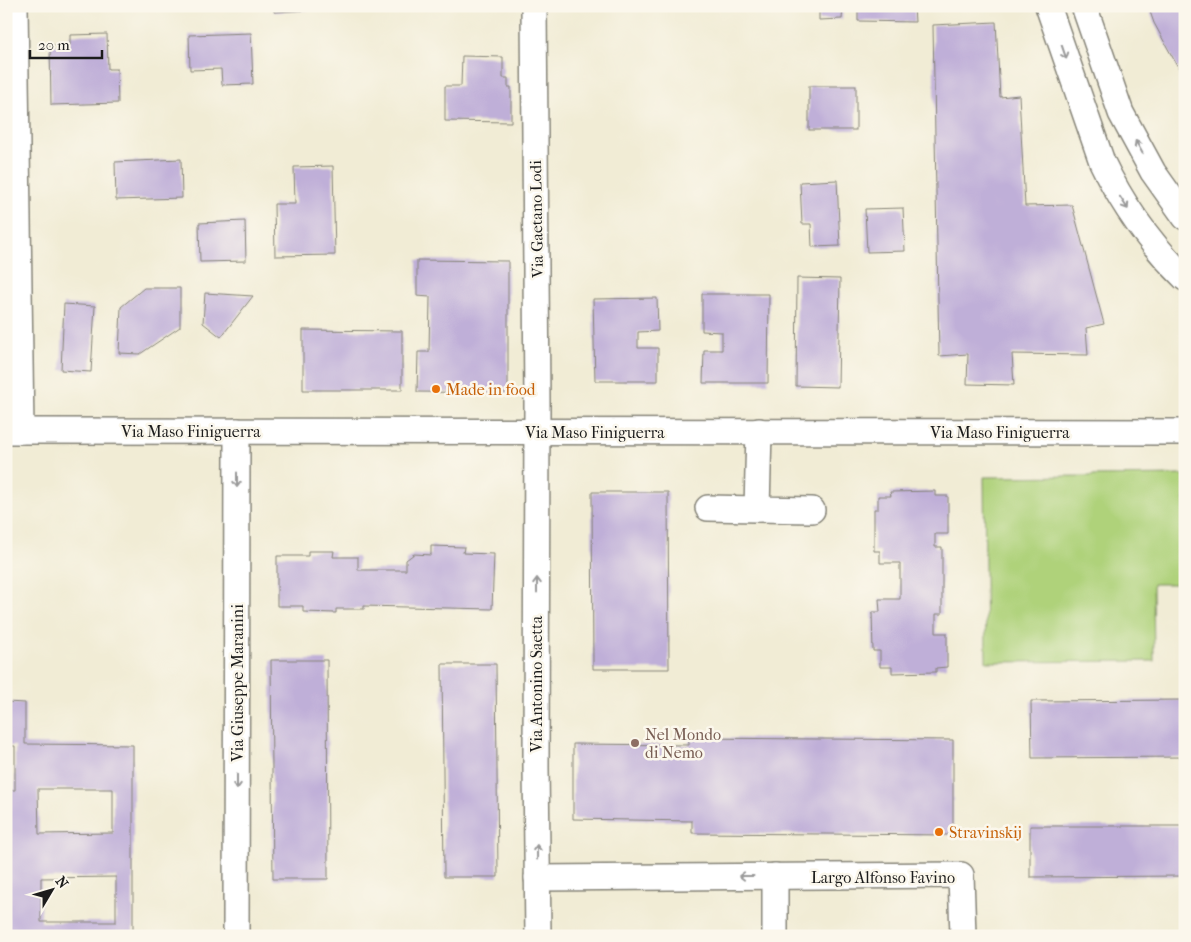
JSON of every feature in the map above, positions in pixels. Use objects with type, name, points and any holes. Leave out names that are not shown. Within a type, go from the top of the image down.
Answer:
[{"type":"street","points":[[14,431],[15,6]]},
{"type":"street","name":"Via Gaetano Lodi","points":[[534,6],[537,432]]},
{"type":"street","points":[[1048,6],[1102,162],[1110,178],[1125,205],[1152,242],[1185,278]]},
{"type":"street","points":[[1084,6],[1121,113],[1153,172],[1185,217]]},
{"type":"street","name":"Via Maso Finiguerra","points":[[14,431],[1185,432]]},
{"type":"street","name":"Via Giuseppe Maranini","points":[[236,936],[237,431]]},
{"type":"street","points":[[757,509],[759,431]]},
{"type":"street","name":"Via Antonino Saetta","points":[[537,432],[536,767],[538,936]]},
{"type":"street","points":[[708,508],[812,510]]},
{"type":"street","name":"Largo Alfonso Favino","points":[[537,878],[962,875],[963,936]]},
{"type":"street","points":[[775,876],[775,936]]},
{"type":"green space","points":[[1185,475],[1185,584],[1153,584],[1154,661],[986,662],[984,477]]},
{"type":"building","points":[[274,6],[349,6],[349,8],[274,12]]},
{"type":"building","points":[[371,6],[430,6],[430,9],[371,9]]},
{"type":"building","points":[[819,6],[914,6],[915,22],[858,21],[858,8],[843,8],[842,19],[819,20]]},
{"type":"building","points":[[1148,6],[1185,6],[1185,80],[1154,23]]},
{"type":"building","points":[[996,22],[1000,97],[1019,95],[1025,206],[1072,205],[1104,324],[1086,328],[1088,355],[1012,354],[1014,385],[967,384],[968,354],[939,356],[933,25]]},
{"type":"building","points":[[251,33],[253,84],[222,85],[221,69],[190,70],[189,35]]},
{"type":"building","points":[[107,34],[108,69],[117,69],[118,103],[51,105],[50,45],[70,45],[70,35]]},
{"type":"building","points":[[462,56],[503,57],[503,78],[508,78],[508,87],[511,87],[511,122],[445,121],[445,86],[461,86]]},
{"type":"building","points":[[809,86],[856,86],[856,130],[809,130]]},
{"type":"building","points":[[181,159],[182,198],[116,200],[115,162]]},
{"type":"building","points":[[333,166],[335,255],[275,256],[274,204],[295,204],[294,167]]},
{"type":"building","points":[[837,180],[840,246],[812,247],[811,224],[802,224],[800,182]]},
{"type":"building","points":[[903,208],[905,251],[867,252],[865,209]]},
{"type":"building","points":[[245,221],[246,261],[200,262],[199,223]]},
{"type":"building","points":[[417,260],[508,261],[508,393],[417,392],[418,352],[429,352],[430,297],[417,296]]},
{"type":"building","points":[[797,278],[840,279],[838,387],[796,386]]},
{"type":"building","points":[[144,288],[180,288],[180,327],[140,354],[119,353],[121,307]]},
{"type":"building","points":[[205,293],[253,296],[221,337],[203,323]]},
{"type":"building","points":[[702,294],[769,294],[768,383],[703,383],[704,350],[722,350],[722,332],[702,331]]},
{"type":"building","points":[[657,298],[658,331],[638,332],[638,348],[658,348],[658,381],[595,381],[593,299]]},
{"type":"building","points":[[64,304],[95,306],[91,372],[61,370]]},
{"type":"building","points":[[303,330],[402,331],[402,390],[303,390]]},
{"type":"building","points":[[935,491],[935,496],[948,496],[948,534],[935,534],[935,547],[942,547],[942,614],[936,614],[936,633],[947,633],[947,667],[936,668],[936,672],[892,673],[892,667],[880,667],[880,651],[873,651],[872,612],[880,612],[879,599],[900,599],[900,563],[880,563],[880,551],[874,551],[874,509],[878,509],[878,496],[891,496],[890,492]]},
{"type":"building","points":[[592,492],[668,492],[669,669],[593,669]]},
{"type":"building","points":[[431,546],[464,547],[463,553],[494,554],[492,609],[364,606],[364,609],[336,609],[336,613],[303,612],[303,606],[277,606],[277,556],[308,556],[308,551],[334,551],[333,557],[358,557],[358,570],[406,570],[406,560],[414,554],[431,555]]},
{"type":"building","points":[[271,660],[327,660],[328,879],[273,879]]},
{"type":"building","points":[[442,664],[496,664],[498,877],[444,877]]},
{"type":"building","points":[[1185,700],[1185,757],[1032,758],[1031,701]]},
{"type":"building","points":[[6,702],[25,703],[25,744],[133,745],[133,936],[9,936],[9,918],[6,918],[6,790],[15,790],[15,746],[6,746]],"holes":[[[38,789],[113,789],[113,833],[39,834]],[[116,877],[116,922],[41,922],[41,878]]]},
{"type":"building","points":[[689,738],[953,740],[953,835],[692,833],[692,821],[573,819],[573,744],[689,745]]},
{"type":"building","points":[[1030,826],[1185,826],[1185,876],[1030,877]]},
{"type":"place","name":"Made in food","points":[[436,389]]},
{"type":"place","name":"Nel Mondo di Nemo","points":[[635,743]]},
{"type":"place","name":"Stravinskij","points":[[939,832]]}]
